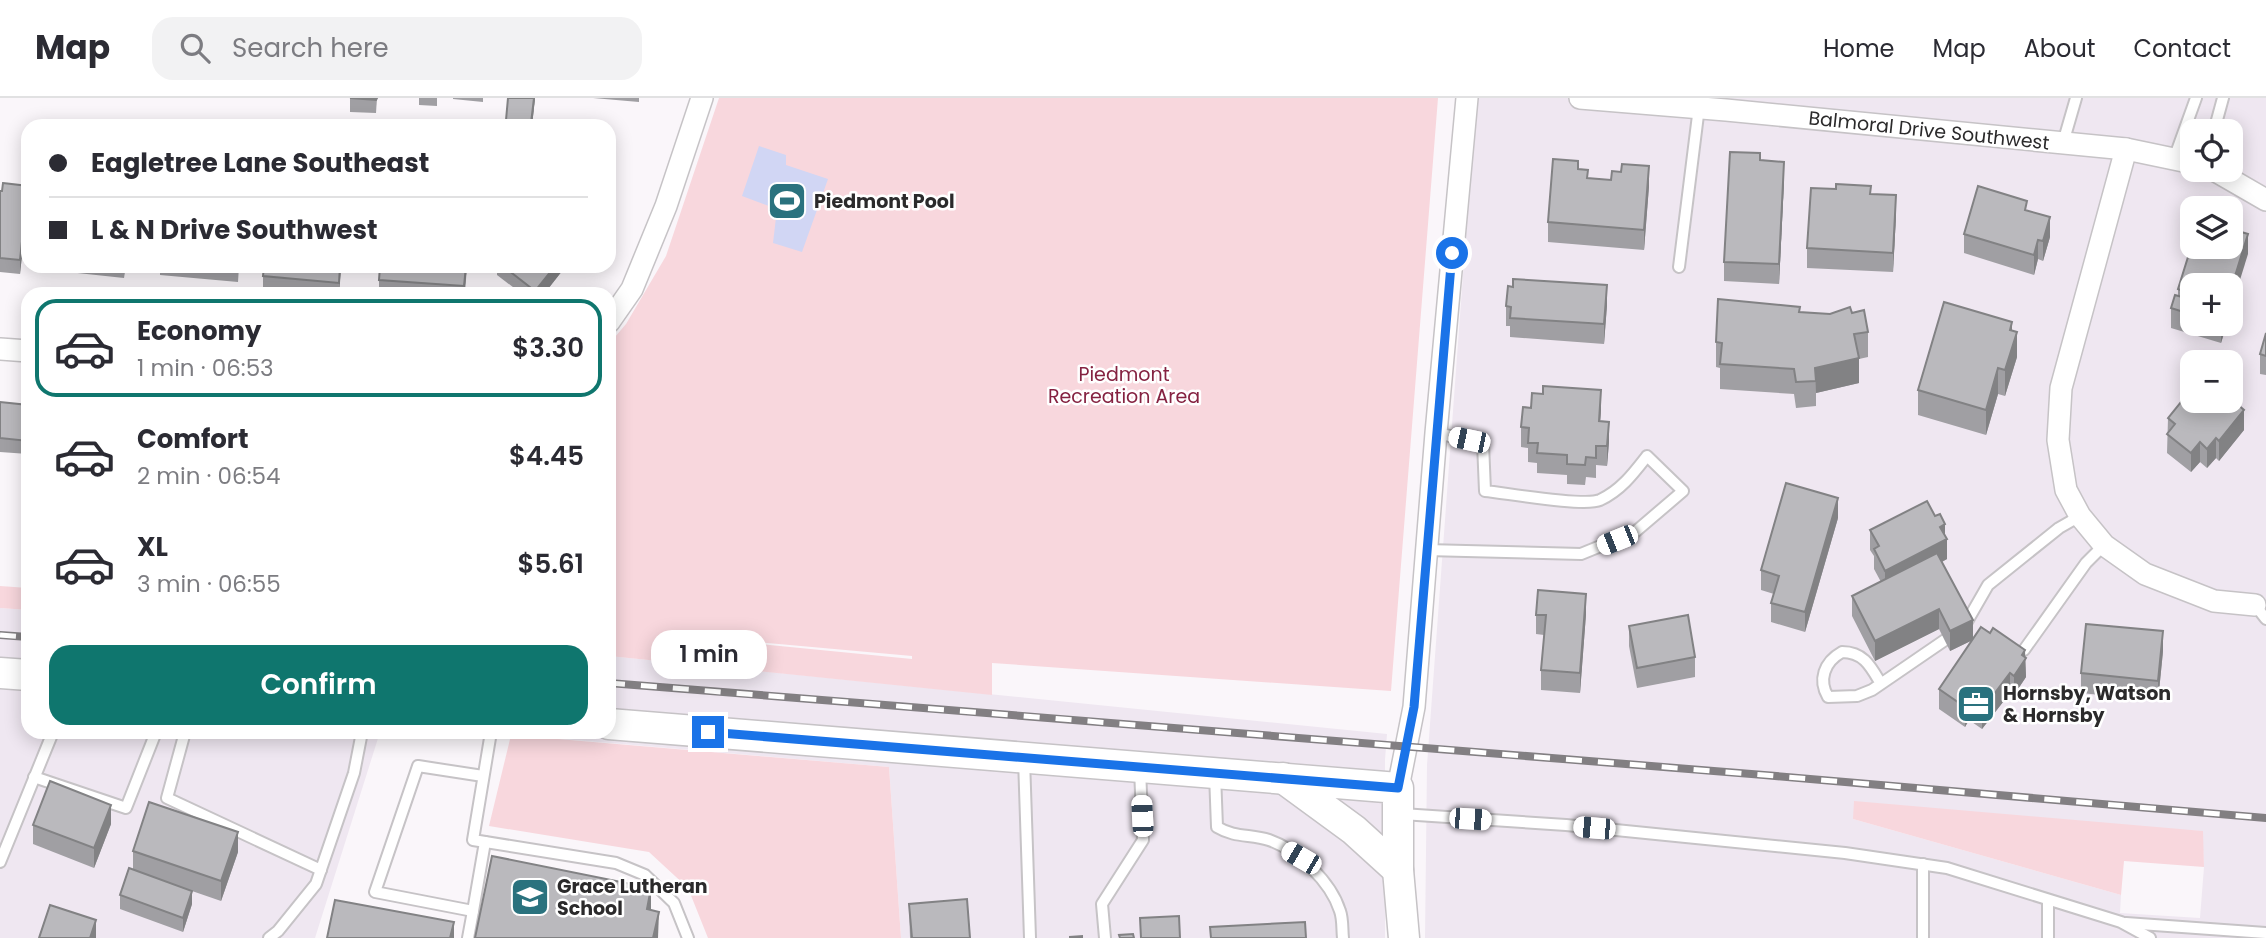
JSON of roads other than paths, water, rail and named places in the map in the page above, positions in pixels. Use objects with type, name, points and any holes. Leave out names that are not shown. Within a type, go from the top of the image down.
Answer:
[{"type":"street","points":[[616,312],[632,289],[666,206],[702,98]]},
{"type":"street","points":[[1404,938],[1398,870],[1398,801],[1414,707],[1467,98]]},
{"type":"street","name":"Balmoral Drive Southwest","points":[[1580,98],[1699,107],[1725,104],[2126,149],[2180,160]]},
{"type":"street","points":[[2126,149],[2060,388],[2058,440],[2066,490],[2080,516],[2104,545],[2145,575],[2214,601],[2261,612]]},
{"type":"street","points":[[2235,182],[2266,200]]},
{"type":"street","points":[[0,349],[21,350]]},
{"type":"street","points":[[0,673],[21,674]]},
{"type":"street","points":[[616,725],[1282,778],[1398,801]]},
{"type":"street","points":[[1282,778],[1354,830],[1398,870]]},
{"type":"lane","points":[[2063,143],[2076,98]]},
{"type":"lane","points":[[2192,119],[2196,98]]},
{"type":"lane","points":[[2217,119],[2223,98]]},
{"type":"lane","points":[[1679,267],[1699,107]]},
{"type":"lane","points":[[1426,550],[1581,554],[1636,532],[1683,491],[1647,456],[1626,483],[1597,501],[1546,499],[1485,491],[1483,443],[1436,433]]},
{"type":"lane","points":[[1965,625],[1988,585],[2059,528],[2080,516]]},
{"type":"lane","points":[[2024,650],[2086,563],[2104,545]]},
{"type":"lane","points":[[1881,684],[1861,656],[1842,652],[1830,660],[1822,687],[1828,697],[1857,696],[1881,684],[1945,640]]},
{"type":"lane","points":[[0,862],[50,739]]},
{"type":"lane","points":[[34,777],[126,808],[153,739]]},
{"type":"lane","points":[[183,739],[167,798],[321,870]]},
{"type":"lane","points":[[269,938],[278,931],[316,884],[354,772],[361,739]]},
{"type":"lane","points":[[490,739],[473,840],[616,863],[645,875],[674,903],[688,938]]},
{"type":"lane","points":[[1024,757],[1030,938]]},
{"type":"lane","points":[[473,911],[375,892],[418,766],[483,776]]},
{"type":"lane","points":[[1105,938],[1102,904],[1143,840],[1140,766]]},
{"type":"lane","points":[[1215,772],[1217,828],[1229,834],[1270,840],[1301,858],[1325,880],[1341,912],[1343,938]]},
{"type":"lane","points":[[1398,801],[1594,828],[1844,853],[1947,867],[2121,922],[2150,938]]},
{"type":"lane","points":[[468,938],[485,842]]},
{"type":"lane","points":[[1923,864],[1923,938]]},
{"type":"lane","points":[[2048,900],[2049,938]]},
{"type":"lane","points":[[2121,922],[2266,933]]},
{"type":"water","points":[[759,146],[786,155],[786,165],[828,179],[802,252],[773,243],[777,209],[742,196]]},
{"type":"railway","points":[[0,635],[21,636]]},
{"type":"railway","points":[[616,684],[2266,818]]},
{"type":"place","name":"Piedmont Pool","points":[[787,201]]},
{"type":"place","name":"Hornsby, Watson & Hornsby","points":[[1976,704]]},
{"type":"place","name":"Grace Lutheran School","points":[[530,897]]},
{"type":"park label","name":"Piedmont Recreation Area","points":[[1124,385]]}]
